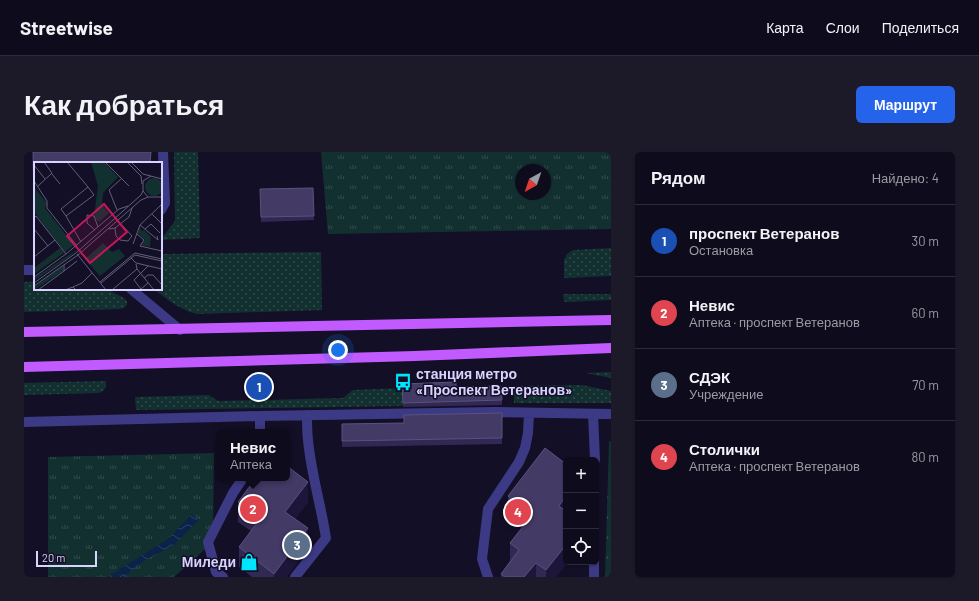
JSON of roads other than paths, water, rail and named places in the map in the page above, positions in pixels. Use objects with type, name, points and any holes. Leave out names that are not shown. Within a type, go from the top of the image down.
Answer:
[{"type":"main road","points":[[24,332],[611,320]]},
{"type":"main road","points":[[24,367],[407,356],[611,348]]},
{"type":"street","points":[[162,208],[164,203],[163,152]]},
{"type":"street","points":[[132,290],[180,330]]},
{"type":"street","points":[[24,422],[495,412],[611,414]]},
{"type":"street","points":[[488,577],[482,559],[488,509],[519,462],[525,448],[528,433],[529,413]]},
{"type":"street","points":[[593,414],[595,431],[595,457]]},
{"type":"street","points":[[260,416],[260,429]]},
{"type":"street","points":[[295,577],[326,538],[311,464],[307,416]]},
{"type":"street","points":[[223,577],[216,572],[208,542],[233,493],[241,481]]},
{"type":"street","points":[[594,565],[594,577]]},
{"type":"water","points":[[192,514],[199,520],[174,545],[144,561],[123,577],[107,577],[168,539]]},
{"type":"place","name":"станция метро «Проспект Ветеранов»","points":[[403,382]]},
{"type":"place","name":"проспект Ветеранов","points":[[259,387]]},
{"type":"place","name":"Невис","points":[[253,509]]},
{"type":"place","name":"Столички","points":[[518,512]]},
{"type":"place","name":"СДЭК","points":[[297,545]]},
{"type":"place","name":"Миледи","points":[[249,562]]}]
